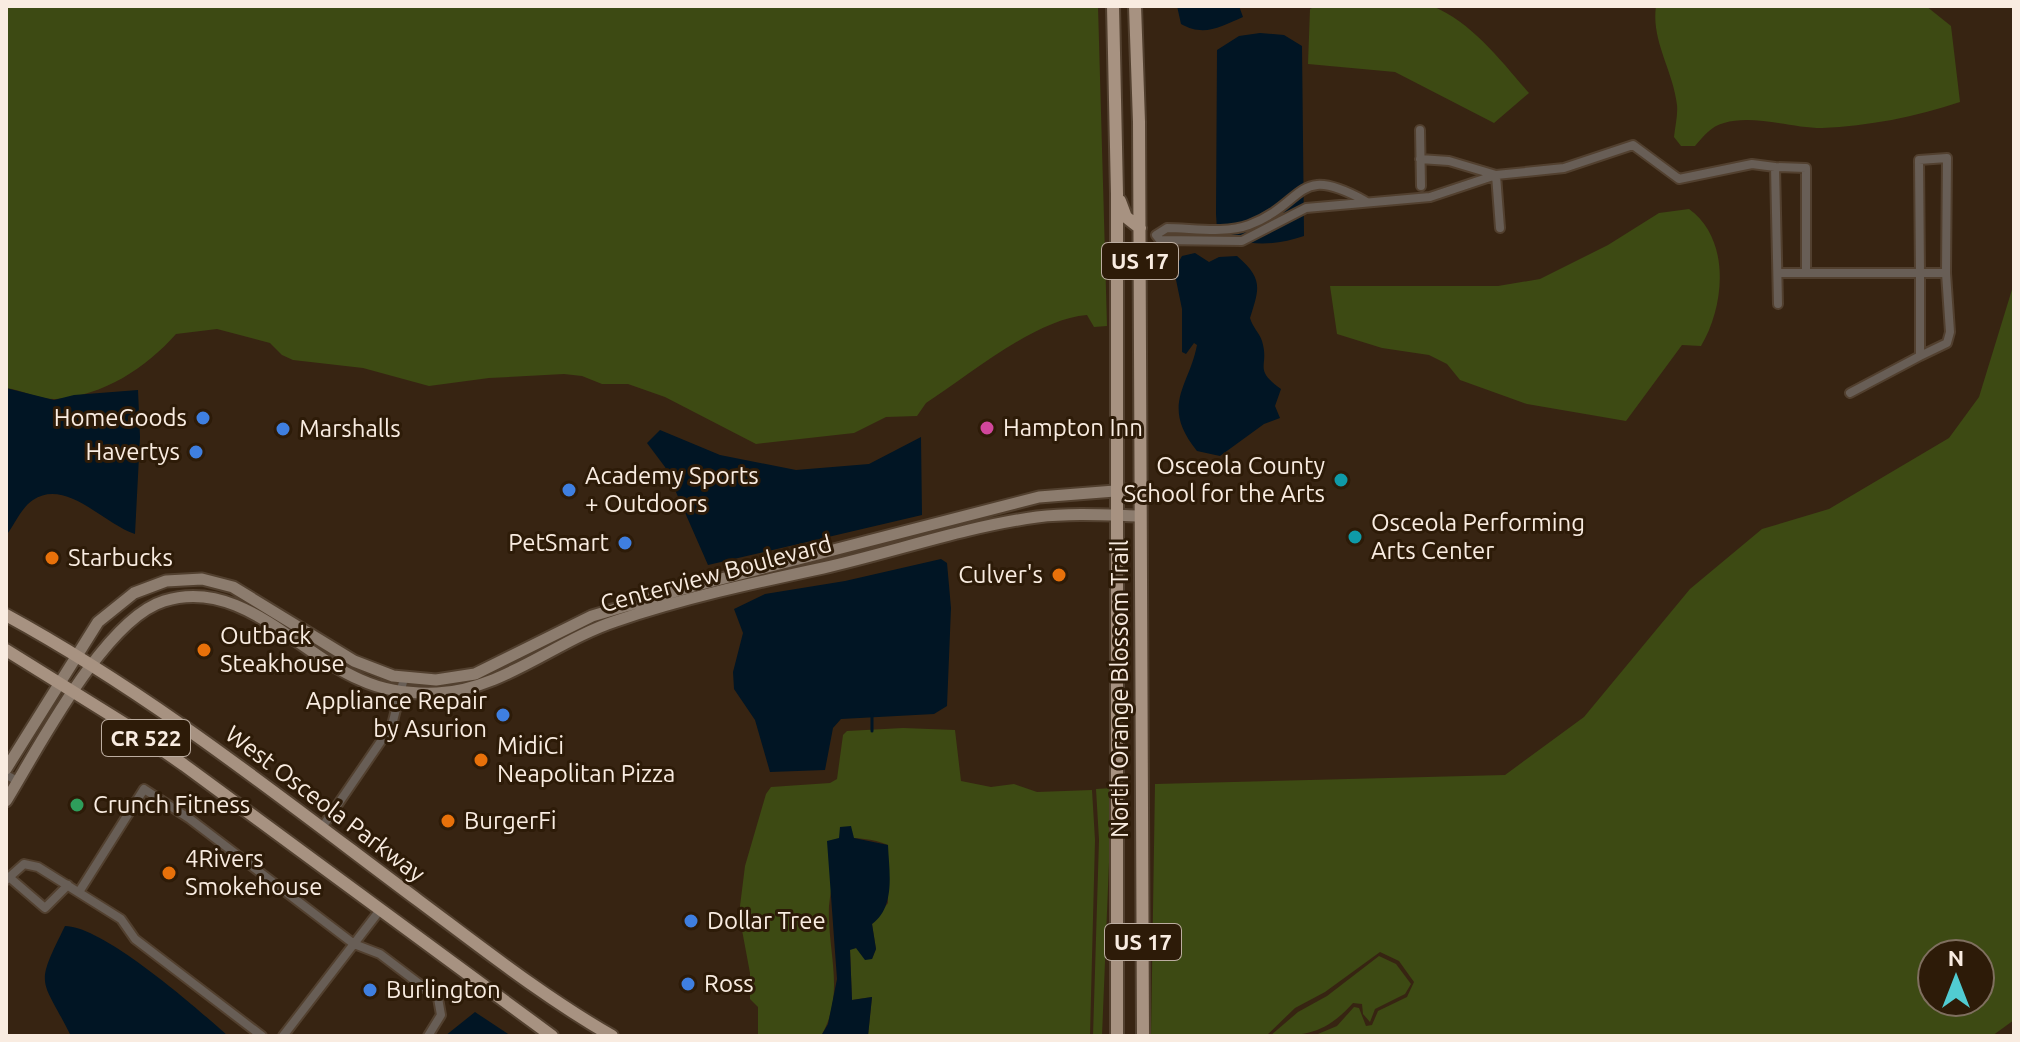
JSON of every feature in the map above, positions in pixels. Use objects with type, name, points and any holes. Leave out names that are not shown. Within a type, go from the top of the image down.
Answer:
[{"type":"main road","name":"North Orange Blossom Trail","points":[[1113,6],[1117,194],[1117,1036]]},
{"type":"main road","name":"North Orange Blossom Trail","points":[[1135,6],[1140,228],[1143,1036]]},
{"type":"main road","points":[[1117,194],[1126,217],[1140,228]]},
{"type":"main road","name":"West Osceola Parkway","points":[[6,615],[92,666],[189,731],[537,989],[612,1036]]},
{"type":"main road","name":"CR 522","points":[[6,650],[75,691],[184,765],[552,1036]]},
{"type":"street","points":[[1420,130],[1421,186]]},
{"type":"street","points":[[1365,201],[1326,182],[1308,185],[1247,225],[1167,228],[1156,235],[1160,240],[1242,241],[1302,210],[1356,206],[1365,201],[1430,197],[1496,175],[1564,168],[1633,145],[1679,179],[1752,164],[1806,168],[1806,273]]},
{"type":"street","points":[[1850,393],[1947,343],[1950,332],[1946,273],[1947,158],[1919,160],[1920,356]]},
{"type":"street","points":[[1420,159],[1449,161],[1496,175]]},
{"type":"street","points":[[1775,167],[1778,304]]},
{"type":"street","points":[[1496,175],[1500,228]]},
{"type":"street","points":[[1330,207],[1336,200],[1334,187]]},
{"type":"street","points":[[1294,197],[1295,207],[1302,210]]},
{"type":"street","points":[[1778,273],[1946,273]]},
{"type":"street","name":"Centerview Boulevard","points":[[6,769],[98,622],[134,593],[166,581],[202,579],[246,593],[354,661],[404,678],[436,680],[475,674],[595,622],[769,566],[1039,497],[1140,489]]},
{"type":"street","name":"Centerview Boulevard","points":[[6,801],[92,666],[124,626],[142,611],[165,600],[200,596],[240,606],[358,679],[402,692],[453,691],[483,683],[595,622],[966,531],[1056,515],[1140,516]]},
{"type":"street","points":[[963,518],[966,531]]},
{"type":"street","points":[[200,596],[202,579]]},
{"type":"street","points":[[321,829],[392,725],[404,678]]},
{"type":"street","points":[[6,775],[18,781]]},
{"type":"street","points":[[79,892],[144,789],[190,819],[354,944],[380,954],[438,998],[441,1015],[428,1036]]},
{"type":"street","points":[[68,885],[45,908],[8,879],[18,868],[31,864],[68,885],[121,919],[135,939],[262,1036]]},
{"type":"street","points":[[283,1036],[380,910]]},
{"type":"green space","points":[[6,6],[1098,6],[1107,326],[1094,327],[1087,315],[1046,326],[1004,350],[926,403],[917,416],[886,417],[854,433],[756,444],[665,397],[628,384],[602,384],[582,376],[564,374],[489,378],[429,386],[363,368],[293,360],[282,355],[270,343],[217,329],[176,334],[137,369],[107,386],[73,397],[50,399],[6,388]]},
{"type":"green space","points":[[1316,6],[1432,6],[1461,22],[1497,56],[1529,93],[1494,123],[1395,72],[1308,64],[1310,9]]},
{"type":"green space","points":[[1656,6],[1926,6],[1951,26],[1960,102],[1909,116],[1839,127],[1735,121],[1715,127],[1695,146],[1681,146],[1674,137],[1677,105],[1659,43]]},
{"type":"green space","points":[[1689,209],[1703,222],[1718,255],[1719,293],[1715,312],[1701,346],[1682,345],[1626,421],[1527,404],[1460,380],[1447,364],[1429,355],[1382,348],[1337,334],[1330,286],[1498,286],[1540,279],[1608,245],[1659,213]]},
{"type":"green space","points":[[2014,283],[2014,1020],[1992,1036],[1313,1036],[1337,1026],[1354,1007],[1359,1008],[1366,1026],[1372,1025],[1378,1011],[1407,997],[1414,982],[1399,961],[1380,952],[1325,992],[1295,1008],[1266,1036],[1151,1036],[1155,784],[1505,775],[1584,717],[1690,589],[1762,529],[1829,509],[1949,438],[1979,397]]},
{"type":"green space","points":[[903,728],[955,730],[961,781],[991,787],[1014,784],[1037,792],[1092,790],[1095,840],[1090,1036],[868,1036],[872,997],[852,1000],[850,949],[857,948],[872,959],[876,949],[872,924],[888,903],[888,845],[858,838],[839,838],[829,906],[834,988],[828,1020],[821,1036],[758,1036],[758,1007],[750,999],[750,973],[739,914],[745,866],[766,794],[771,787],[830,783],[837,779],[843,735],[847,731]]},
{"type":"green space","points":[[1112,788],[1102,1036],[1093,1036],[1099,840],[1096,789]]},
{"type":"green space","points":[[1379,956],[1396,964],[1411,984],[1405,994],[1375,1009],[1370,1022],[1363,1014],[1362,1004],[1353,1003],[1344,1013],[1316,1030],[1270,1036],[1298,1012],[1327,996]]},
{"type":"water","points":[[1177,6],[1239,6],[1243,17],[1212,29],[1197,30],[1181,24]]},
{"type":"water","points":[[1260,33],[1284,35],[1302,46],[1304,236],[1259,244],[1237,240],[1217,230],[1216,214],[1217,50],[1239,36]]},
{"type":"water","points":[[1195,253],[1209,262],[1219,257],[1237,256],[1252,271],[1257,292],[1250,318],[1262,341],[1264,371],[1281,389],[1275,406],[1280,418],[1264,424],[1220,456],[1197,451],[1180,421],[1180,396],[1197,345],[1194,343],[1186,354],[1182,352],[1182,309],[1174,270],[1182,256]]},
{"type":"water","points":[[6,388],[54,400],[74,395],[138,390],[140,437],[135,534],[72,498],[46,495],[29,503],[6,536]]},
{"type":"water","points":[[660,430],[720,455],[796,470],[869,464],[921,437],[922,515],[708,565],[665,467],[647,443]]},
{"type":"water","points":[[941,559],[947,563],[951,608],[947,706],[934,714],[841,719],[833,728],[825,770],[770,772],[755,720],[734,689],[733,672],[743,633],[734,609],[765,594],[845,581]]},
{"type":"water","points":[[851,826],[854,838],[888,845],[888,898],[880,917],[872,924],[876,949],[872,959],[865,960],[856,948],[850,950],[852,1000],[872,997],[868,1036],[821,1036],[828,1024],[837,979],[827,841],[839,838],[840,827]]},
{"type":"water","points":[[65,926],[102,939],[125,953],[228,1036],[71,1036],[45,982],[49,961]]},
{"type":"water","points":[[475,1012],[511,1036],[445,1036]]},
{"type":"waterway","points":[[872,714],[872,731]]},
{"type":"place","name":"HomeGoods","points":[[203,418]]},
{"type":"place","name":"Hampton Inn","points":[[987,428]]},
{"type":"place","name":"Marshalls","points":[[283,429]]},
{"type":"place","name":"Havertys","points":[[196,452]]},
{"type":"place","name":"Osceola County School for the Arts","points":[[1341,480]]},
{"type":"place","name":"Academy Sports + Outdoors","points":[[569,490]]},
{"type":"place","name":"Osceola Performing Arts Center","points":[[1355,537]]},
{"type":"place","name":"PetSmart","points":[[625,543]]},
{"type":"place","name":"Starbucks","points":[[52,558]]},
{"type":"place","name":"Culver's","points":[[1059,575]]},
{"type":"place","name":"Outback Steakhouse","points":[[204,650]]},
{"type":"place","name":"Appliance Repair by Asurion","points":[[503,715]]},
{"type":"place","name":"MidiCi Neapolitan Pizza","points":[[481,760]]},
{"type":"place","name":"Crunch Fitness","points":[[77,805]]},
{"type":"place","name":"BurgerFi","points":[[448,821]]},
{"type":"place","name":"4Rivers Smokehouse","points":[[169,873]]},
{"type":"place","name":"Dollar Tree","points":[[691,921]]},
{"type":"place","name":"Ross","points":[[688,984]]},
{"type":"place","name":"Burlington","points":[[370,990]]}]
